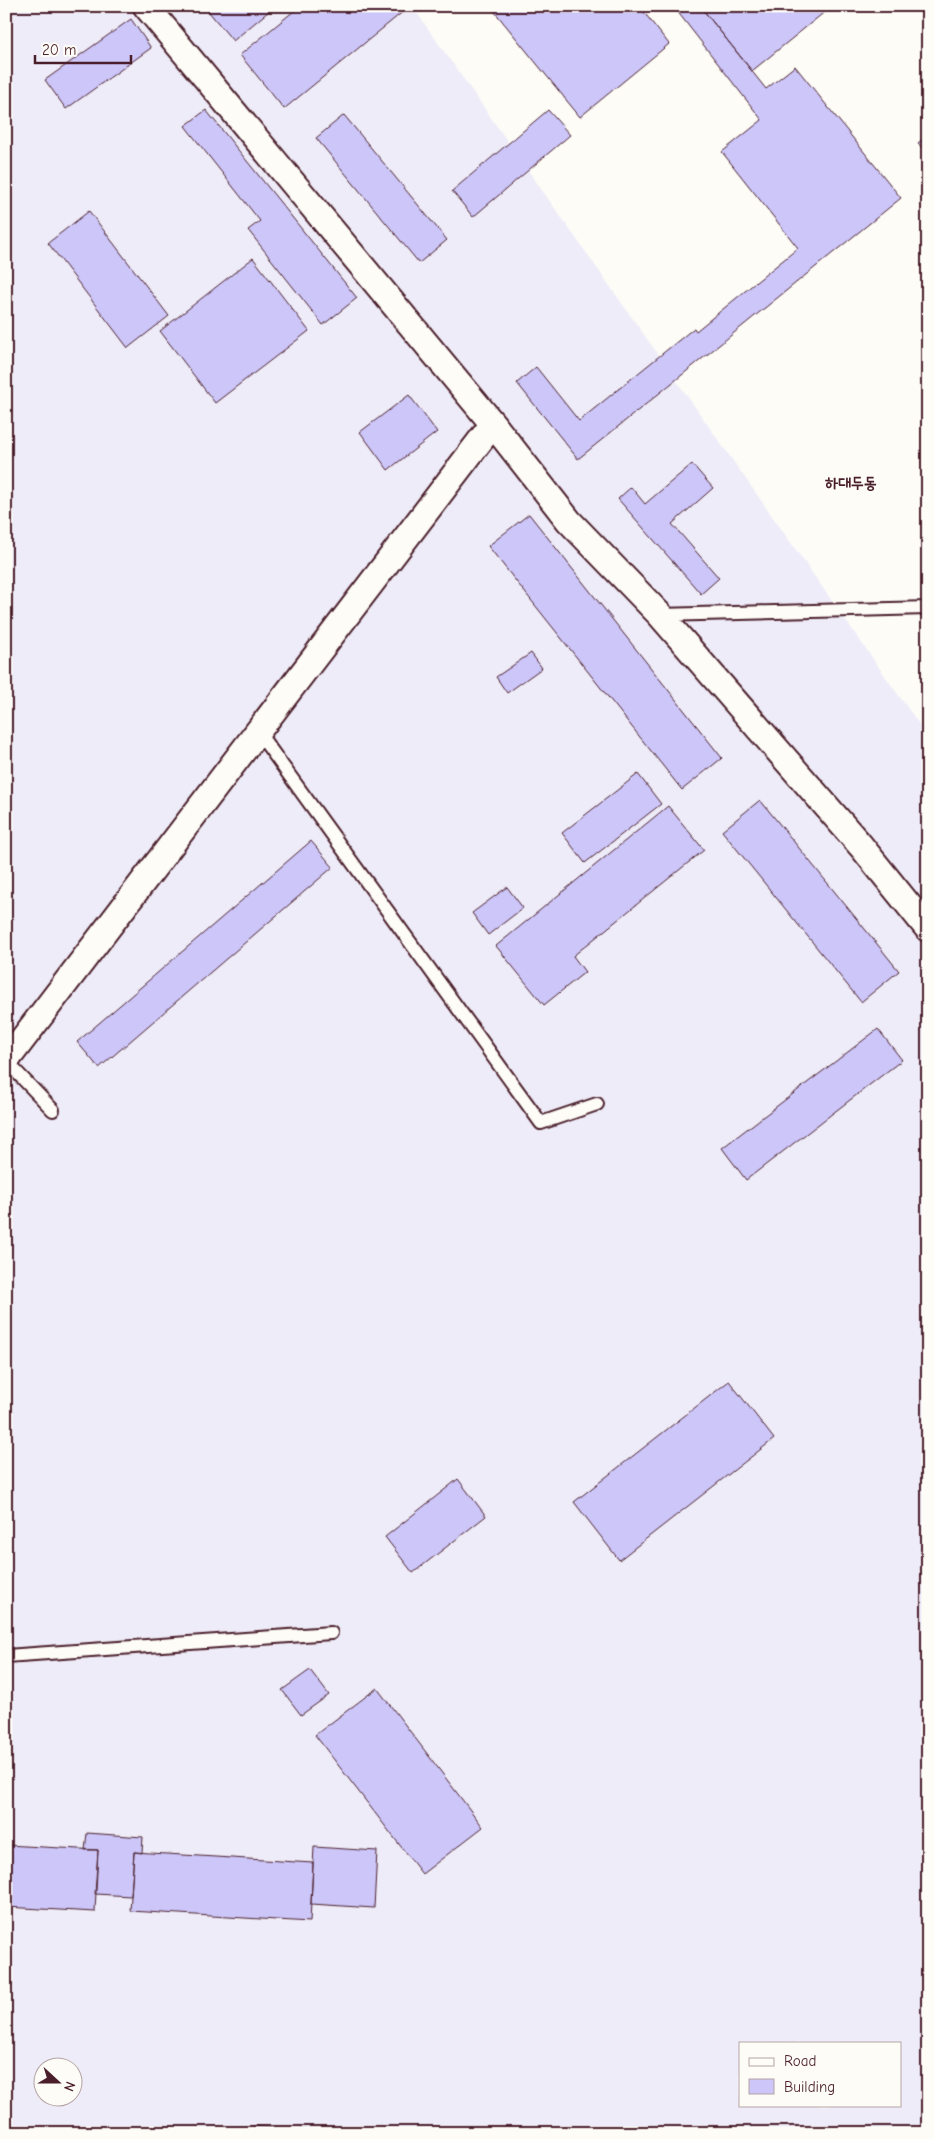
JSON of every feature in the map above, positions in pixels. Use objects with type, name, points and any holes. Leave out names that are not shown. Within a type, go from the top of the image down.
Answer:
[{"type":"street","points":[[146,6],[492,424],[569,521],[660,615],[861,846],[928,929]]},
{"type":"street","points":[[6,1061],[492,424]]},
{"type":"lane","points":[[660,615],[928,608]]},
{"type":"lane","points":[[258,732],[541,1123],[596,1104]]},
{"type":"lane","points":[[6,1061],[52,1110]]},
{"type":"lane","points":[[6,1656],[331,1633]]},
{"type":"shaded area","points":[[6,6],[412,6],[928,737],[928,2133],[6,2133]]},
{"type":"building","points":[[204,6],[275,6],[233,41]]},
{"type":"building","points":[[300,6],[410,6],[284,109],[240,55]]},
{"type":"building","points":[[490,6],[639,6],[669,44],[580,117]]},
{"type":"building","points":[[673,6],[700,6],[766,89],[795,66],[901,198],[578,459],[517,383],[536,367],[579,421],[694,328],[696,331],[798,248],[722,152],[762,120]]},
{"type":"building","points":[[700,6],[832,6],[752,71]]},
{"type":"building","points":[[131,19],[151,48],[66,109],[45,80]]},
{"type":"building","points":[[206,110],[357,298],[323,325],[248,230],[260,221],[185,126]]},
{"type":"building","points":[[548,110],[570,135],[473,217],[452,191]]},
{"type":"building","points":[[344,115],[447,240],[419,263],[316,138]]},
{"type":"building","points":[[928,135],[928,155],[918,143]]},
{"type":"building","points":[[89,211],[169,316],[128,348],[48,243]]},
{"type":"building","points":[[253,258],[309,331],[215,403],[160,331]]},
{"type":"building","points":[[409,395],[437,432],[388,470],[360,432]]},
{"type":"building","points":[[692,464],[713,488],[672,524],[719,578],[701,594],[618,499],[631,487],[645,504]]},
{"type":"building","points":[[529,514],[722,758],[682,790],[488,546]]},
{"type":"building","points":[[531,653],[542,668],[507,693],[496,677]]},
{"type":"building","points":[[638,774],[661,804],[585,863],[562,833]]},
{"type":"building","points":[[760,800],[899,971],[861,1002],[722,831]]},
{"type":"building","points":[[668,806],[704,850],[573,956],[585,972],[544,1005],[496,946]]},
{"type":"building","points":[[311,841],[333,867],[99,1068],[77,1042]]},
{"type":"building","points":[[507,887],[523,908],[488,935],[472,913]]},
{"type":"building","points":[[878,1029],[902,1060],[746,1180],[722,1148]]},
{"type":"building","points":[[729,1381],[774,1439],[619,1560],[574,1502]]},
{"type":"building","points":[[458,1479],[486,1516],[413,1573],[385,1537]]},
{"type":"building","points":[[310,1670],[329,1695],[301,1715],[282,1690]]},
{"type":"building","points":[[377,1688],[483,1827],[422,1874],[315,1735]]},
{"type":"building","points":[[87,1833],[143,1837],[142,1853],[134,1852],[131,1896],[95,1894],[98,1850],[85,1850]]},
{"type":"building","points":[[6,1845],[98,1850],[95,1912],[6,1907]]},
{"type":"building","points":[[314,1847],[377,1851],[374,1908],[311,1904]]},
{"type":"building","points":[[134,1852],[313,1863],[310,1922],[130,1911]]},
{"type":"building","points":[[252,2126],[315,2131],[315,2133],[252,2133]]},
{"type":"district","name":"하대두동","points":[[851,482]]}]
